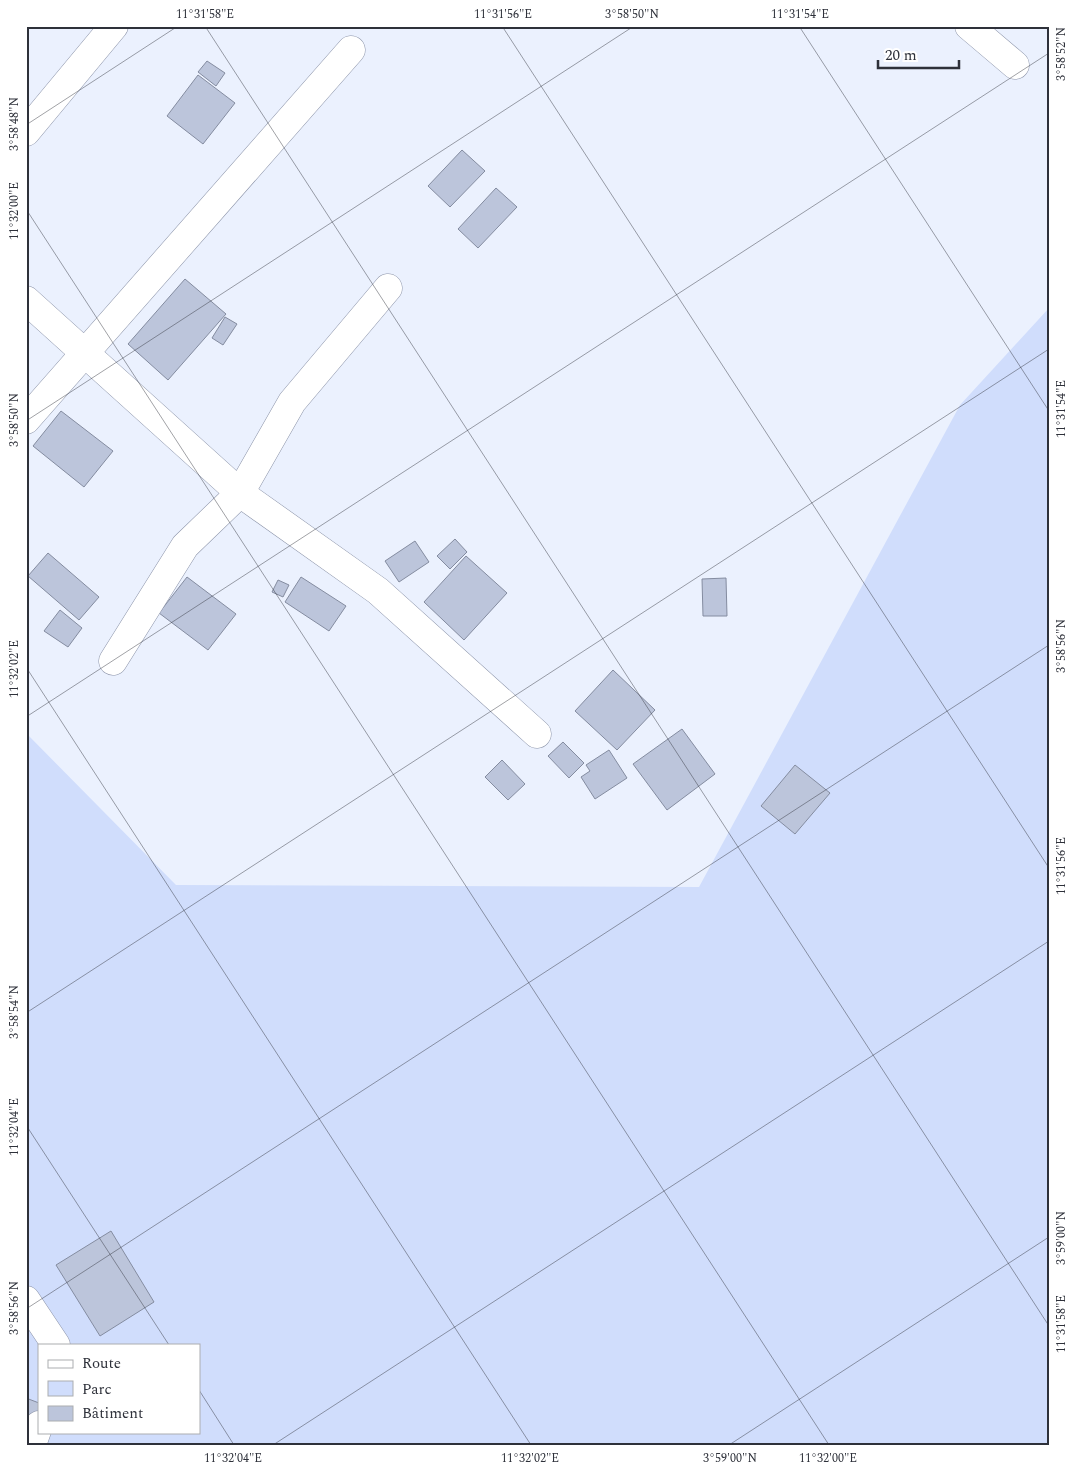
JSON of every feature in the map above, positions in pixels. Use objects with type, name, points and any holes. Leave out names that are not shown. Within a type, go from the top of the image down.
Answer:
[{"type":"street","points":[[26,132],[114,26]]},
{"type":"street","points":[[968,26],[1015,65]]},
{"type":"street","points":[[26,420],[351,50]]},
{"type":"street","points":[[113,661],[185,546],[240,493],[292,402],[388,288]]},
{"type":"street","points":[[26,300],[240,493],[378,592],[537,734]]},
{"type":"street","points":[[26,1300],[55,1344]]},
{"type":"street","points":[[32,1445],[38,1428]]},
{"type":"green space","points":[[1049,308],[1049,1445],[26,1445],[26,733],[176,885],[699,887],[960,405]]},
{"type":"building","points":[[207,61],[225,73],[216,86],[198,72]]},
{"type":"building","points":[[198,75],[235,103],[203,144],[167,116]]},
{"type":"building","points":[[462,150],[485,171],[450,207],[428,186]]},
{"type":"building","points":[[496,188],[517,207],[478,248],[458,229]]},
{"type":"building","points":[[185,279],[226,314],[168,380],[128,344]]},
{"type":"building","points":[[225,317],[237,324],[223,345],[212,338]]},
{"type":"building","points":[[61,411],[113,451],[84,487],[33,446]]},
{"type":"building","points":[[455,539],[467,552],[450,569],[437,556]]},
{"type":"building","points":[[415,541],[429,562],[399,582],[385,561]]},
{"type":"building","points":[[48,553],[99,597],[79,620],[28,576]]},
{"type":"building","points":[[466,556],[507,593],[464,640],[424,602]]},
{"type":"building","points":[[187,577],[236,614],[208,650],[159,613]]},
{"type":"building","points":[[301,577],[346,606],[329,631],[285,602]]},
{"type":"building","points":[[726,578],[727,616],[703,616],[702,579]]},
{"type":"building","points":[[278,580],[289,585],[283,597],[272,592]]},
{"type":"building","points":[[60,610],[82,628],[68,647],[44,631]]},
{"type":"building","points":[[613,670],[655,710],[617,750],[575,711]]},
{"type":"building","points":[[682,729],[715,774],[667,810],[633,764]]},
{"type":"building","points":[[563,742],[584,763],[569,778],[548,756]]},
{"type":"building","points":[[609,750],[627,778],[595,799],[581,777],[590,771],[586,765]]},
{"type":"building","points":[[502,760],[525,784],[508,800],[485,777]]},
{"type":"building","points":[[795,765],[830,793],[795,834],[761,806]]},
{"type":"building","points":[[111,1231],[154,1302],[100,1336],[56,1265]]},
{"type":"building","points":[[26,1398],[38,1403],[38,1416],[26,1435]]}]
